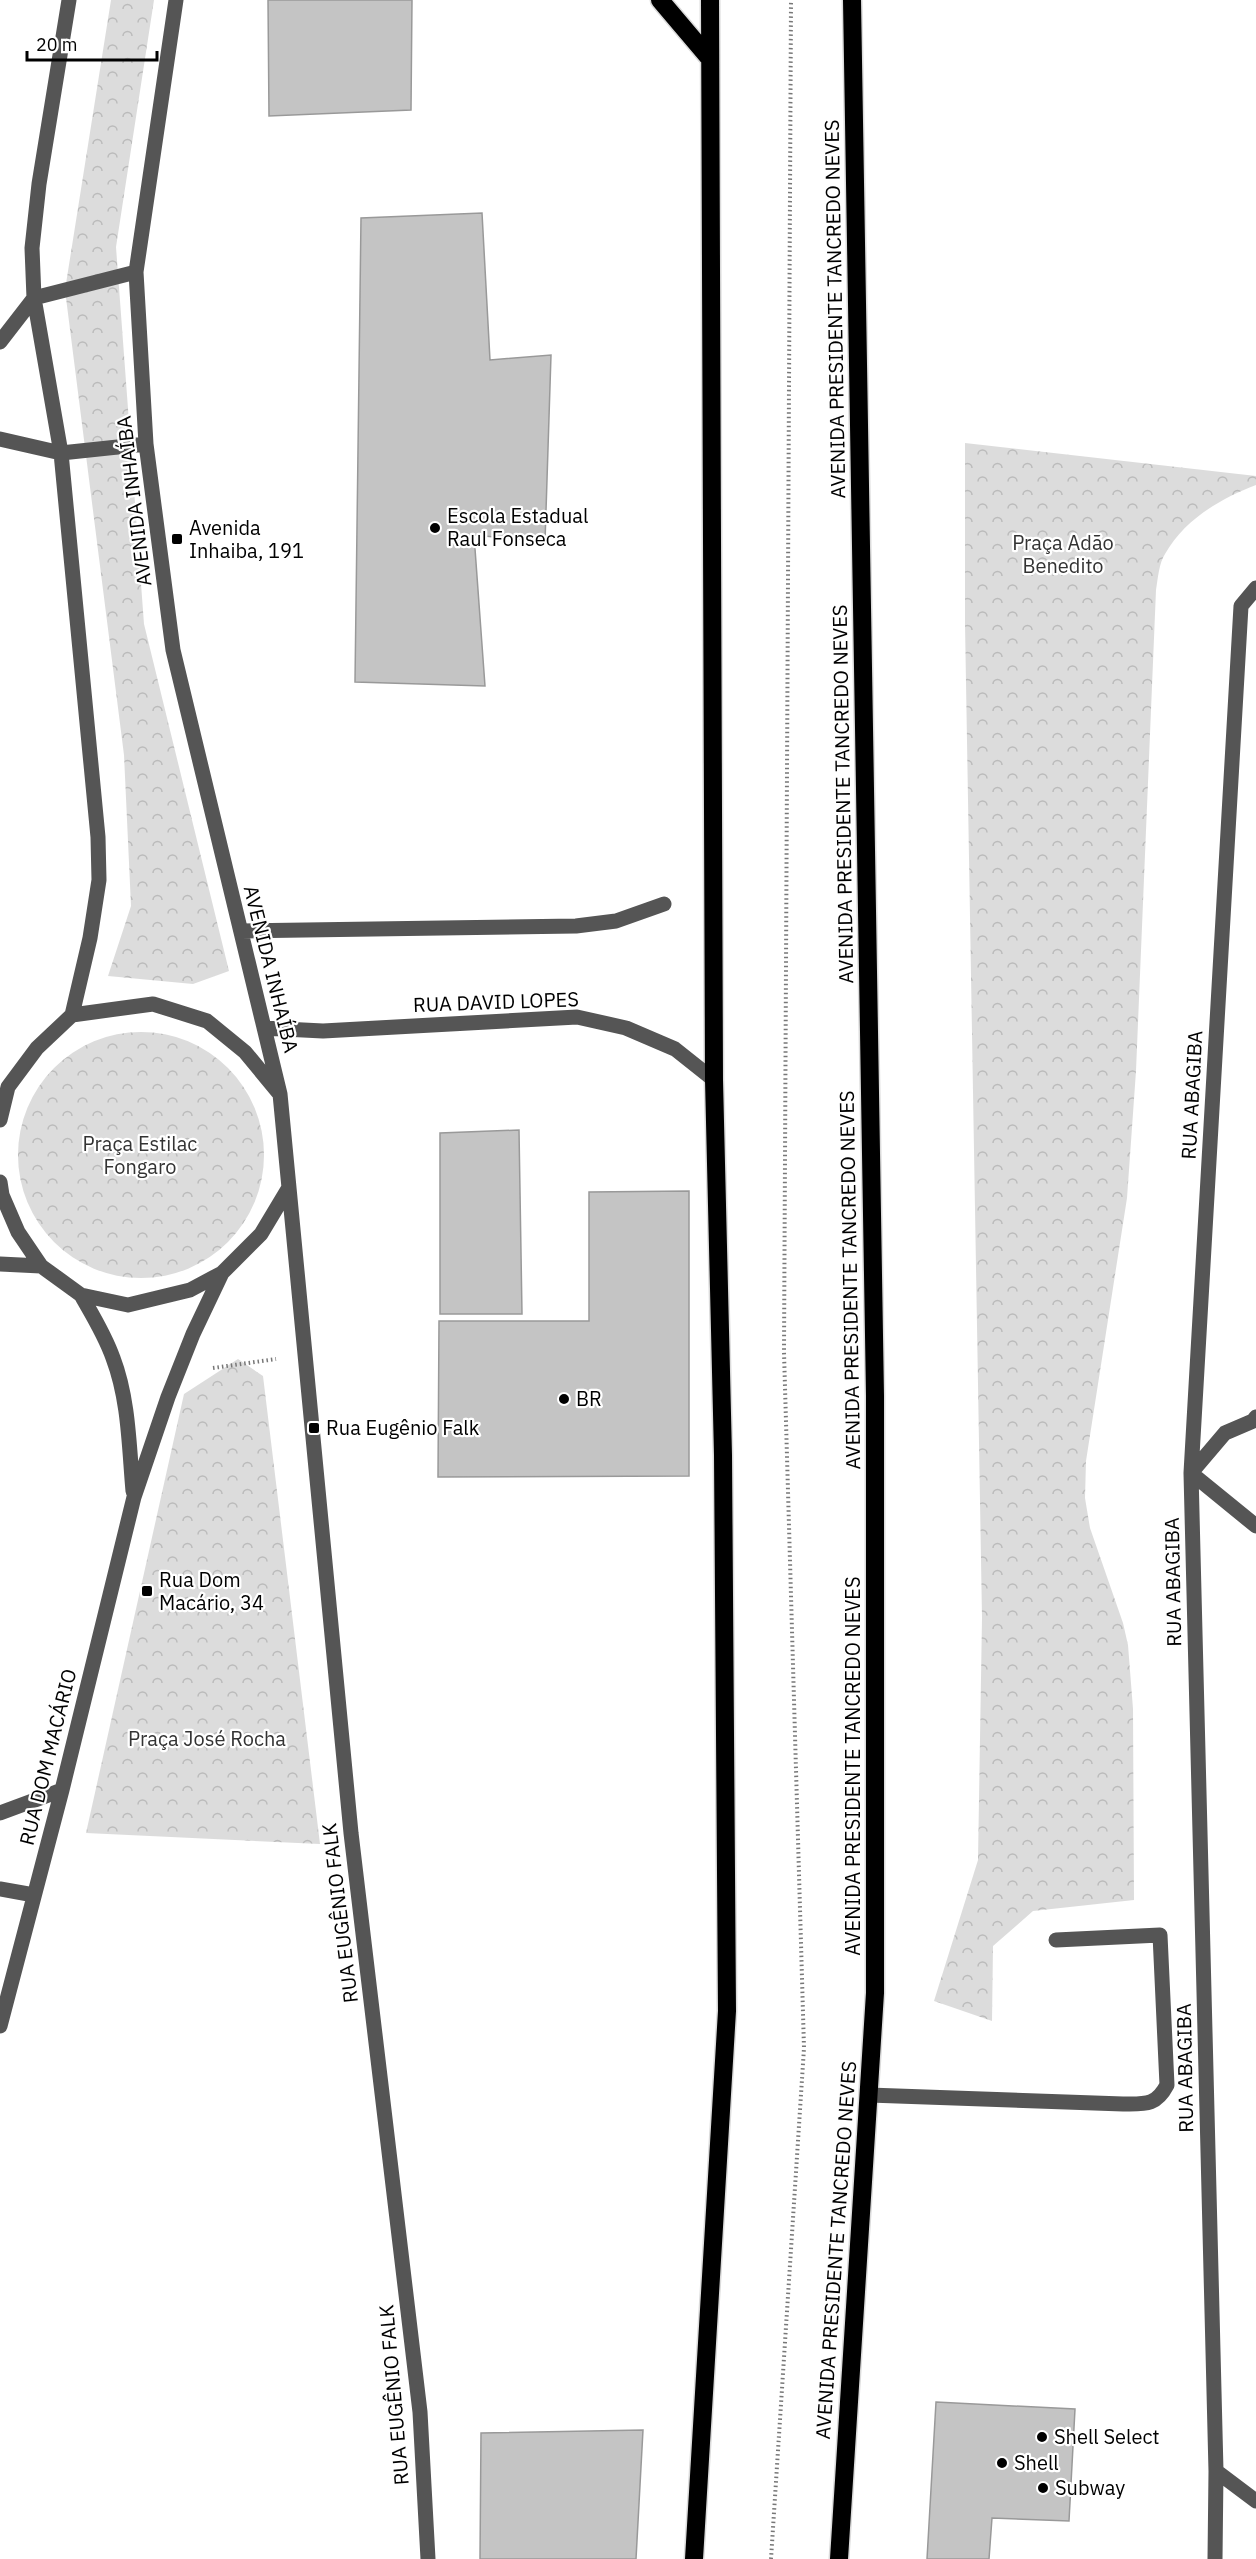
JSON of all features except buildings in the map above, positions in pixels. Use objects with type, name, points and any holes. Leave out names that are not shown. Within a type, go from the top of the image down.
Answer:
[{"type":"highway","points":[[660,0],[710,59]]},
{"type":"highway","points":[[694,2559],[728,2012],[723,1455],[714,1080],[710,0]]},
{"type":"highway","name":"AVENIDA PRESIDENTE TANCREDO NEVES","points":[[839,2559],[875,1993],[875,1396],[852,0]]},
{"type":"street","points":[[0,1120],[4,1090],[37,1048],[72,1015],[90,938],[99,880],[98,837],[61,453],[34,298],[32,248],[39,184],[69,0]]},
{"type":"street","name":"AVENIDA INHAÍBA","points":[[176,0],[136,272],[146,444],[173,650],[280,1094]]},
{"type":"street","points":[[0,342],[34,298],[136,272]]},
{"type":"street","points":[[0,439],[61,453],[146,444]]},
{"type":"street","name":"RUA ABAGIBA","points":[[1215,2559],[1216,2471],[1191,1473],[1241,606],[1256,588]]},
{"type":"street","points":[[242,932],[576,926],[616,921],[664,904]]},
{"type":"street","points":[[0,1182],[2,1195],[18,1232],[41,1266],[81,1295],[128,1305],[190,1290],[222,1273],[261,1234],[288,1190],[280,1094],[245,1052],[207,1022],[153,1004],[72,1015]]},
{"type":"street","name":"RUA DAVID LOPES","points":[[264,1028],[323,1031],[577,1017],[626,1028],[675,1049],[714,1080]]},
{"type":"street","name":"RUA EUGÊNIO FALK","points":[[288,1190],[351,1833],[420,2412],[428,2559]]},
{"type":"street","points":[[0,1264],[41,1266]]},
{"type":"street","name":"RUA DOM MACÁRIO","points":[[0,2026],[62,1790],[134,1497],[193,1334],[222,1273]]},
{"type":"street","name":"RUA DOM MACÁRIO","points":[[81,1295],[103,1332],[114,1359],[126,1407],[134,1497]]},
{"type":"street","points":[[1256,1417],[1254,1421],[1225,1433],[1191,1473],[1256,1526]]},
{"type":"street","points":[[0,1813],[62,1790]]},
{"type":"street","points":[[0,1889],[34,1895]]},
{"type":"street","points":[[869,2095],[1123,2104],[1145,2104],[1160,2098],[1167,2085],[1160,1935],[1056,1940]]},
{"type":"street","points":[[1216,2471],[1256,2501]]},
{"type":"path","points":[[771,2559],[804,2048],[784,1352],[791,0]]},
{"type":"path","points":[[178,1373],[304,1355]]},
{"type":"green space","points":[[111,0],[154,0],[116,247],[144,624],[229,971],[193,984],[108,976],[131,906],[124,755],[65,290]]},
{"type":"green space","name":"Praça Adão Benedito","points":[[965,443],[1256,476],[1256,485],[1217,504],[1193,520],[1183,530],[1163,558],[1156,590],[1136,1071],[1127,1198],[1086,1461],[1085,1498],[1090,1528],[1123,1623],[1128,1645],[1133,1709],[1134,1900],[1033,1911],[993,1946],[992,2021],[934,2001],[978,1860],[982,1618],[965,624]]},
{"type":"green space","name":"Praça Estilac Fongaro","points":[[141,1032],[165,1034],[188,1041],[209,1053],[228,1068],[243,1087],[255,1108],[262,1131],[264,1155],[262,1179],[255,1202],[243,1223],[228,1242],[209,1257],[188,1269],[165,1276],[141,1278],[117,1276],[94,1269],[73,1257],[54,1242],[39,1223],[27,1202],[20,1179],[18,1155],[20,1131],[27,1108],[39,1087],[54,1068],[73,1053],[94,1041],[117,1034]]},
{"type":"green space","name":"Praça José Rocha","points":[[238,1359],[263,1376],[320,1844],[86,1833],[184,1394]]},
{"type":"place","name":"Escola Estadual Raul Fonseca","points":[[435,528]]},
{"type":"place","name":"Avenida Inhaiba, 191","points":[[177,539]]},
{"type":"place","name":"BR","points":[[564,1399]]},
{"type":"place","name":"Rua Eugênio Falk","points":[[314,1428]]},
{"type":"place","name":"Rua Dom Macário, 34","points":[[147,1591]]},
{"type":"place","name":"Shell Select","points":[[1042,2437]]},
{"type":"place","name":"Shell","points":[[1002,2463]]},
{"type":"place","name":"Subway","points":[[1043,2488]]}]
